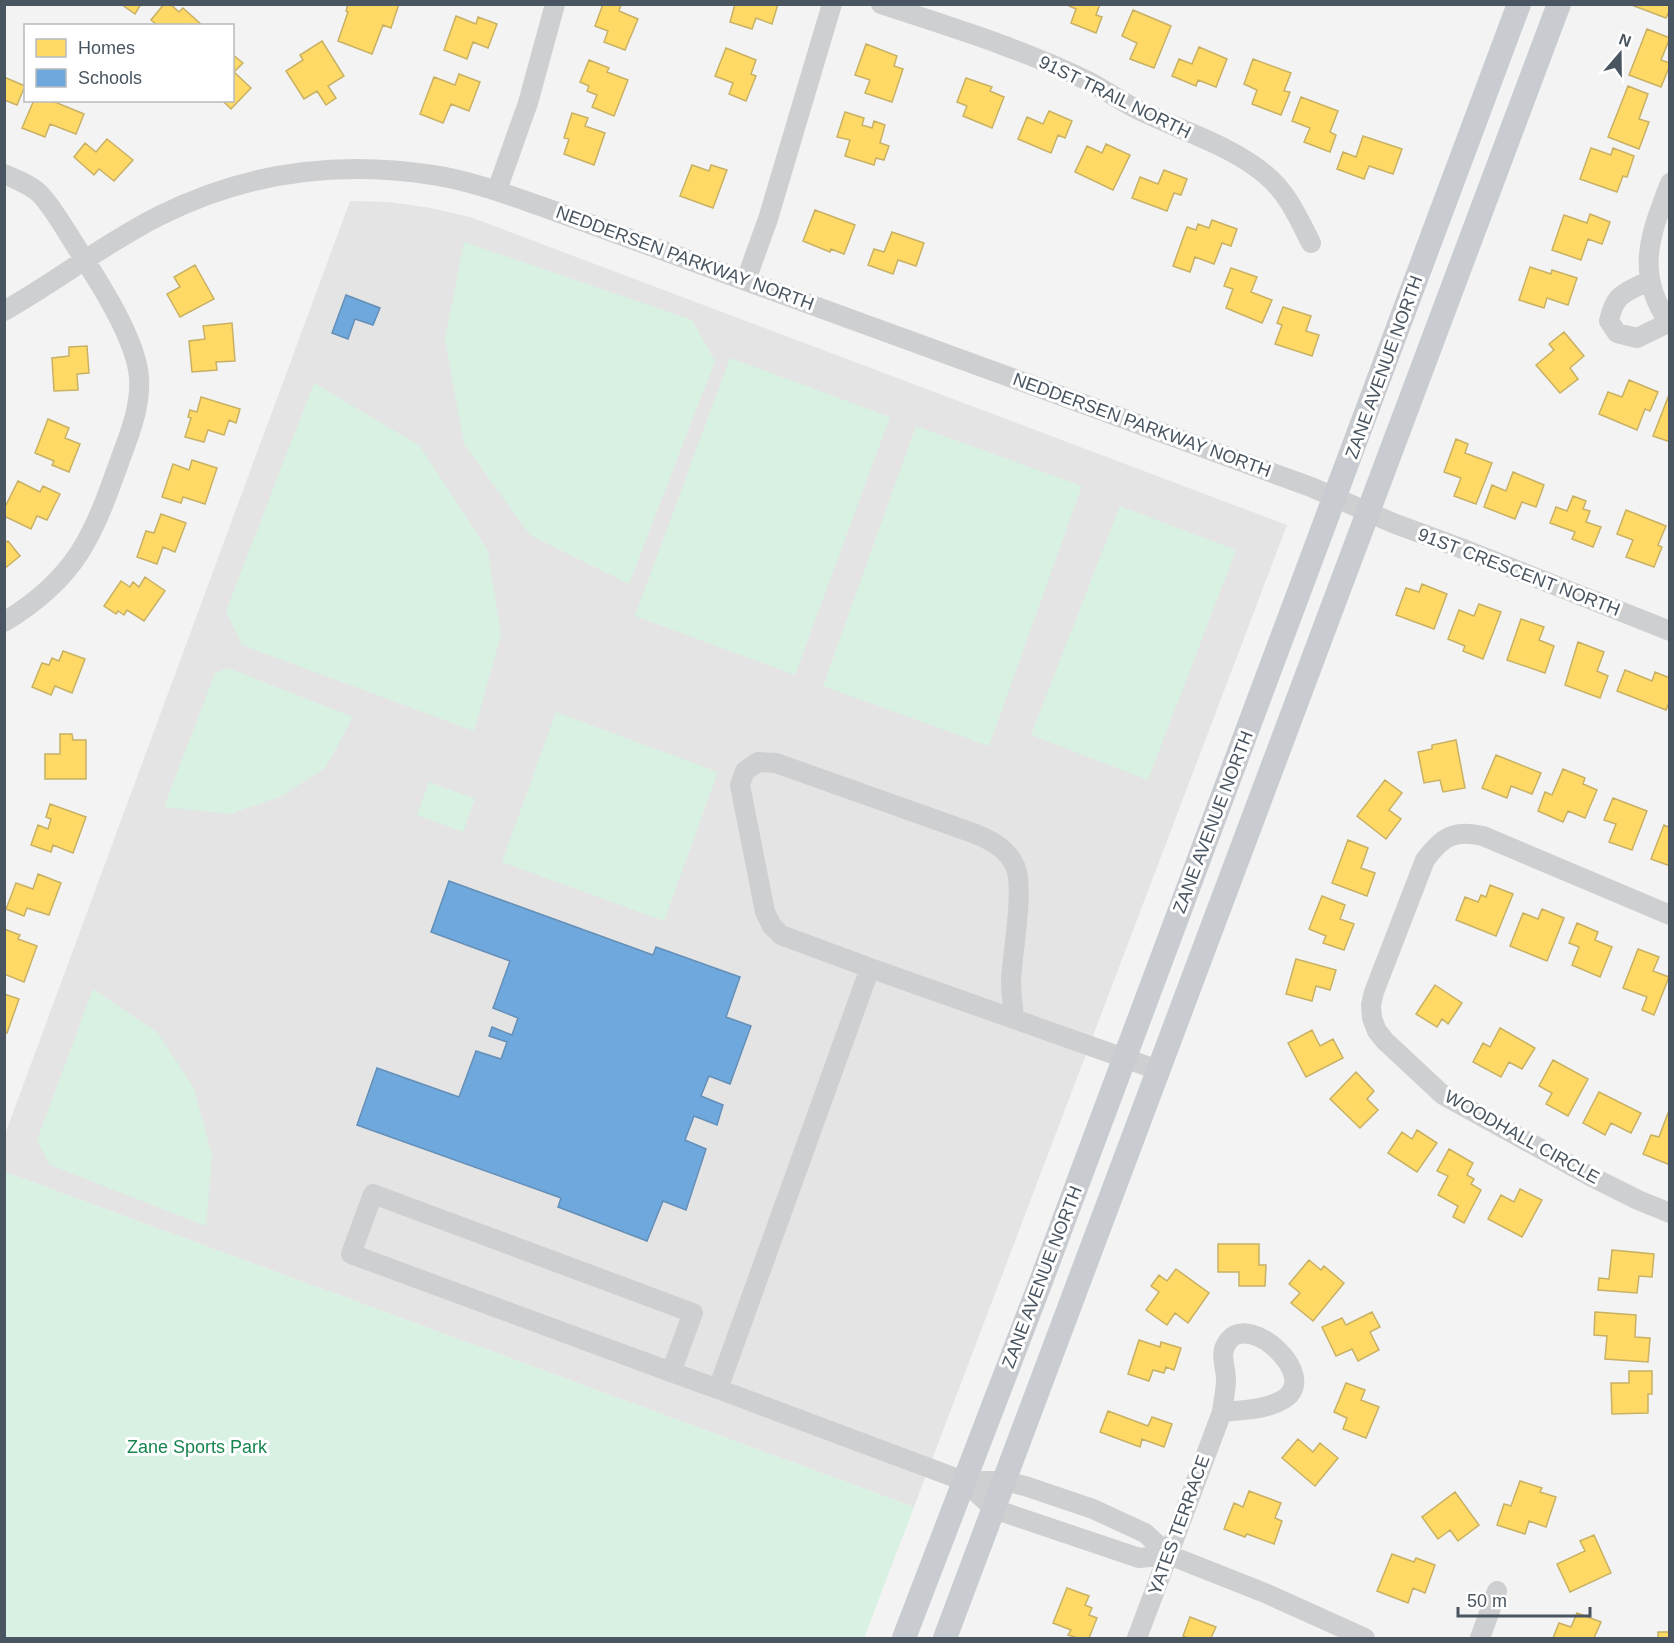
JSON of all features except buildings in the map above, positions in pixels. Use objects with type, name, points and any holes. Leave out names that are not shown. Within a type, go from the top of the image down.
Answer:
[{"type":"main road","name":"ZANE AVENUE NORTH","points":[[904,1638],[1336,497],[1519,4]]},
{"type":"main road","name":"ZANE AVENUE NORTH","points":[[945,1638],[1559,4]]},
{"type":"street","points":[[497,190],[528,103],[555,4]]},
{"type":"street","points":[[746,280],[768,219],[832,4]]},
{"type":"street","name":"91ST TRAIL NORTH","points":[[881,4],[1038,59],[1087,80],[1132,107],[1243,158],[1268,176],[1288,200],[1311,243]]},
{"type":"street","name":"NEDDERSEN PARKWAY NORTH","points":[[4,311],[157,217],[200,196],[239,183],[283,174],[350,169],[406,171],[435,175],[497,190],[1336,497],[1368,512]]},
{"type":"street","points":[[4,174],[39,193],[85,261],[133,346],[139,375],[139,401],[132,428],[89,538],[56,583],[29,607],[4,622]]},
{"type":"street","points":[[1650,279],[1617,298],[1611,309],[1609,321],[1617,333],[1637,338],[1669,324],[1657,305],[1650,279],[1648,250],[1654,223],[1670,183]]},
{"type":"street","name":"91ST CRESCENT NORTH","points":[[1368,512],[1670,631]]},
{"type":"street","points":[[1014,1018],[1011,982],[1019,884],[1016,866],[1006,851],[984,837],[776,763],[758,762],[746,771],[740,785],[765,912],[772,926],[781,935],[1158,1070]]},
{"type":"street","name":"WOODHALL CIRCLE","points":[[1670,915],[1483,836],[1466,832],[1449,836],[1435,846],[1425,860],[1371,1005],[1372,1018],[1385,1041],[1443,1095],[1590,1176],[1670,1213]]},
{"type":"street","points":[[718,1389],[870,968]]},
{"type":"street","points":[[671,1372],[693,1313],[373,1194],[351,1254],[964,1481],[1004,1481],[1025,1486],[1104,1514],[1145,1533],[1169,1555],[1265,1593],[1365,1638]]},
{"type":"street","name":"YATES TERRACE","points":[[1137,1638],[1221,1412],[1226,1380],[1223,1352],[1228,1341],[1238,1333],[1251,1334],[1263,1339],[1288,1362],[1295,1374],[1294,1387],[1286,1398],[1274,1403],[1254,1409],[1221,1412]]},
{"type":"street","points":[[964,1481],[994,1509],[1139,1558],[1169,1555]]},
{"type":"street","points":[[1480,1638],[1497,1591]]},
{"type":"shaded area","points":[[350,201],[389,202],[470,217],[1287,525],[914,1507],[5,1172],[4,1137]]},
{"type":"green space","points":[[464,242],[692,320],[715,361],[629,584],[530,535],[464,444],[445,339]]},
{"type":"green space","points":[[730,358],[890,417],[795,675],[635,616]]},
{"type":"green space","points":[[314,383],[420,446],[488,551],[501,635],[474,731],[242,645],[226,611]]},
{"type":"green space","points":[[916,426],[1082,486],[989,746],[823,686]]},
{"type":"green space","points":[[1120,506],[1236,550],[1148,780],[1031,735]]},
{"type":"green space","points":[[228,668],[353,717],[326,767],[282,796],[230,814],[164,807],[215,673]]},
{"type":"green space","points":[[556,712],[718,772],[664,921],[502,862]]},
{"type":"green space","points":[[429,782],[475,799],[463,832],[417,815]]},
{"type":"green space","points":[[93,989],[158,1033],[194,1088],[212,1156],[206,1226],[50,1165],[37,1140]]},
{"type":"green space","name":"Zane Sports Park","points":[[5,1172],[914,1507],[864,1638],[5,1638]]}]
